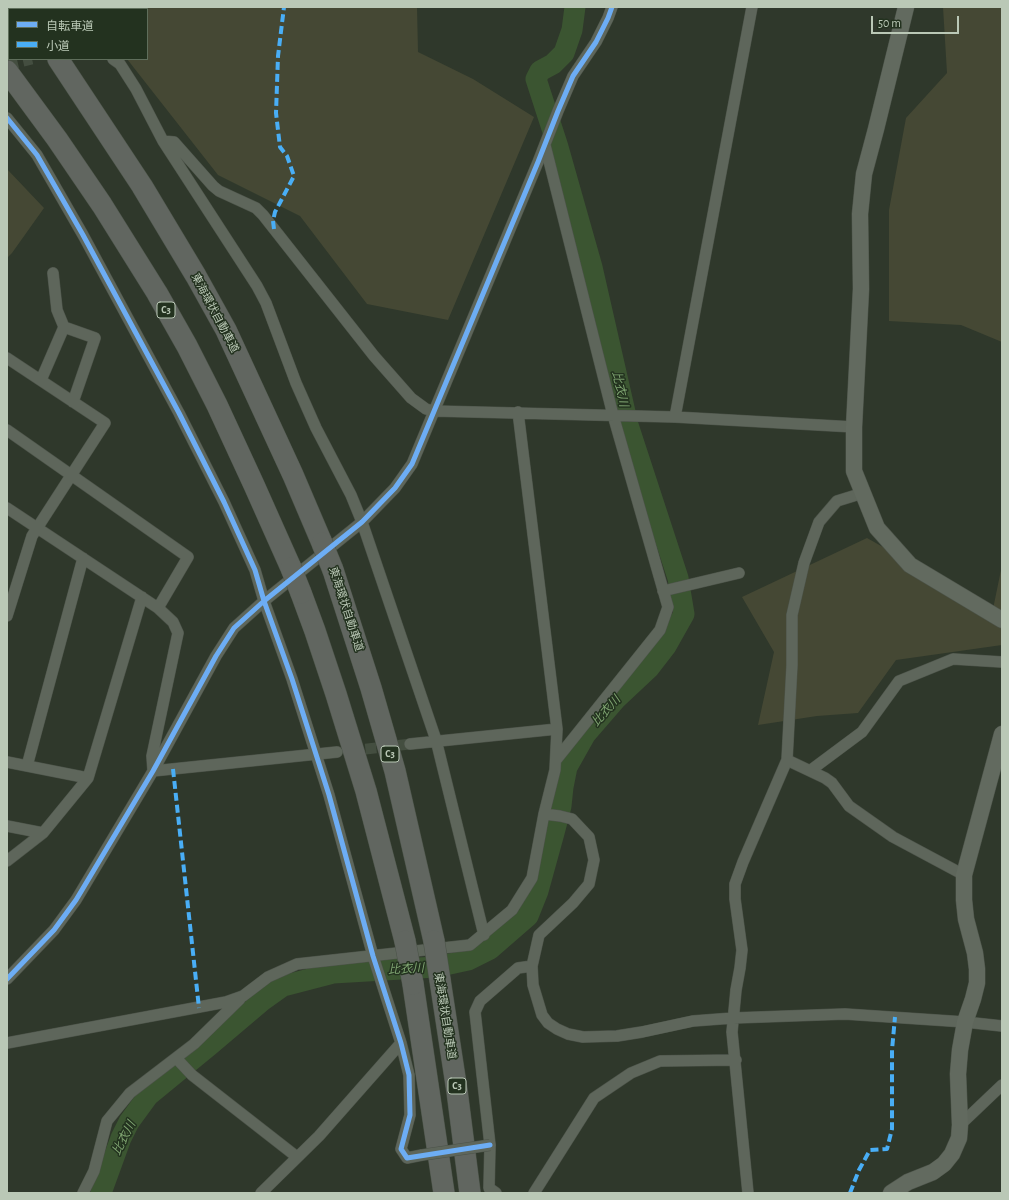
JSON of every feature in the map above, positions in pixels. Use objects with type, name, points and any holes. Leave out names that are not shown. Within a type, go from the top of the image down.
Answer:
[{"type":"highway","name":"東海環状自動車道","points":[[59,60],[142,186],[196,276],[226,330],[293,475],[333,570],[360,653],[395,771],[434,941],[457,1092],[470,1193]]},
{"type":"highway","name":"C3","points":[[7,71],[57,139],[97,198],[160,299],[217,405],[301,593],[334,687],[366,791],[405,942],[413,984],[444,1193]]},
{"type":"street","points":[[7,979],[54,930],[76,900],[153,771],[223,644],[234,628],[264,601],[362,522],[395,488],[412,464],[573,76],[596,42],[612,7]]},
{"type":"street","points":[[675,417],[752,7]]},
{"type":"street","points":[[906,7],[864,174],[860,214],[861,289],[854,427],[854,471],[877,528],[910,565],[1002,620]]},
{"type":"street","points":[[114,60],[120,64],[136,89],[163,141],[266,303],[316,428],[351,495],[362,522],[436,740],[484,935]]},
{"type":"street","points":[[7,118],[37,155],[83,235],[179,413],[224,502],[252,564],[292,679],[329,795],[373,956],[401,1043],[409,1075],[410,1107],[410,1115],[402,1149],[407,1158],[490,1145]]},
{"type":"street","points":[[163,141],[174,142],[219,191],[256,208],[263,215],[374,356],[411,398],[426,409],[434,411],[675,417],[854,427]]},
{"type":"street","points":[[545,145],[613,415],[668,607],[660,630],[556,760]]},
{"type":"street","points":[[41,380],[64,327],[57,310],[53,273]]},
{"type":"street","points":[[64,327],[95,338],[73,402]]},
{"type":"street","points":[[7,358],[105,423],[32,536],[7,613]]},
{"type":"street","points":[[83,1193],[94,1171],[107,1121],[130,1093],[194,1044],[243,996],[268,977],[296,964],[470,945],[484,935],[512,910],[532,878],[544,814],[556,770],[557,729],[518,412]]},
{"type":"street","points":[[7,430],[188,557],[158,608]]},
{"type":"street","points":[[748,1193],[736,1060],[732,1032],[742,950],[735,899],[735,884],[743,862],[788,760],[792,665],[792,616],[804,563],[819,522],[837,501],[863,493]]},
{"type":"street","points":[[7,508],[142,597],[158,608],[173,622],[178,633],[152,756],[153,771]]},
{"type":"street","points":[[27,766],[83,558]]},
{"type":"street","points":[[663,591],[739,573]]},
{"type":"street","points":[[7,861],[44,833],[88,778],[142,597]]},
{"type":"street","points":[[811,770],[862,732],[899,681],[952,659],[1002,662]]},
{"type":"street","points":[[410,744],[436,740],[557,729]]},
{"type":"street","points":[[891,1193],[908,1182],[933,1172],[944,1164],[952,1154],[958,1138],[960,1125],[958,1074],[960,1050],[965,1022],[977,983],[975,953],[966,920],[964,875],[1002,734]]},
{"type":"street","points":[[153,771],[337,752]]},
{"type":"street","points":[[788,760],[811,770],[832,783],[849,806],[893,837],[964,875]]},
{"type":"street","points":[[7,762],[88,778]]},
{"type":"street","points":[[544,814],[572,819],[589,837],[594,860],[589,884],[573,903],[539,935],[532,966],[533,985],[542,1015],[553,1026],[568,1034],[583,1037],[617,1036],[693,1021],[845,1014],[1002,1026]]},
{"type":"street","points":[[7,826],[44,833]]},
{"type":"street","points":[[496,1193],[489,1188],[490,1145],[474,1012],[480,1001],[518,968],[532,966]]},
{"type":"street","points":[[7,1043],[226,1002],[243,996]]},
{"type":"street","points":[[261,1193],[319,1136],[401,1043]]},
{"type":"street","points":[[176,1058],[192,1075],[297,1157]]},
{"type":"street","points":[[534,1193],[594,1098],[631,1073],[660,1061],[736,1060]]},
{"type":"street","points":[[960,1125],[1002,1085]]},
{"type":"green space","points":[[55,7],[417,7],[418,52],[473,79],[534,117],[448,320],[367,304],[300,216],[218,175],[128,60],[148,60],[148,8]]},
{"type":"green space","points":[[943,7],[1002,7],[1002,342],[961,325],[889,321],[889,210],[906,118],[947,73]]},
{"type":"green space","points":[[7,169],[44,208],[7,258]]},
{"type":"green space","points":[[867,538],[993,609],[1002,565],[1002,645],[896,660],[858,713],[817,716],[758,725],[774,652],[742,597]]},
{"type":"waterway","name":"比衣川","points":[[101,1193],[121,1138],[129,1122],[148,1096],[262,1001],[283,986],[333,973],[436,967],[468,960],[490,949],[528,916],[538,891],[554,833],[561,806],[567,767],[585,735],[617,698],[649,668],[666,646],[684,614],[678,578],[628,425],[592,267],[558,147],[536,79],[540,71],[553,64],[564,53],[572,30],[575,7]]},
{"type":"tunnel","points":[[7,65],[28,60]]},
{"type":"tunnel","points":[[349,751],[410,744]]},
{"type":"marked path","points":[[274,229],[273,221],[275,212],[294,176],[287,156],[280,147],[276,113],[278,56],[284,7]]},
{"type":"marked path","points":[[173,769],[199,1008]]},
{"type":"marked path","points":[[850,1193],[859,1170],[870,1150],[887,1149],[892,1129],[892,1050],[895,1017]]},
{"type":"cycle path","points":[[7,979],[54,930],[76,900],[153,771],[216,656],[234,628],[264,601],[362,522],[395,488],[412,464],[573,76],[596,42],[612,7]]},
{"type":"cycle path","points":[[7,118],[37,155],[83,235],[179,413],[224,502],[255,570],[329,795],[373,956],[401,1043],[409,1075],[410,1115],[401,1149],[407,1158],[490,1145]]}]
